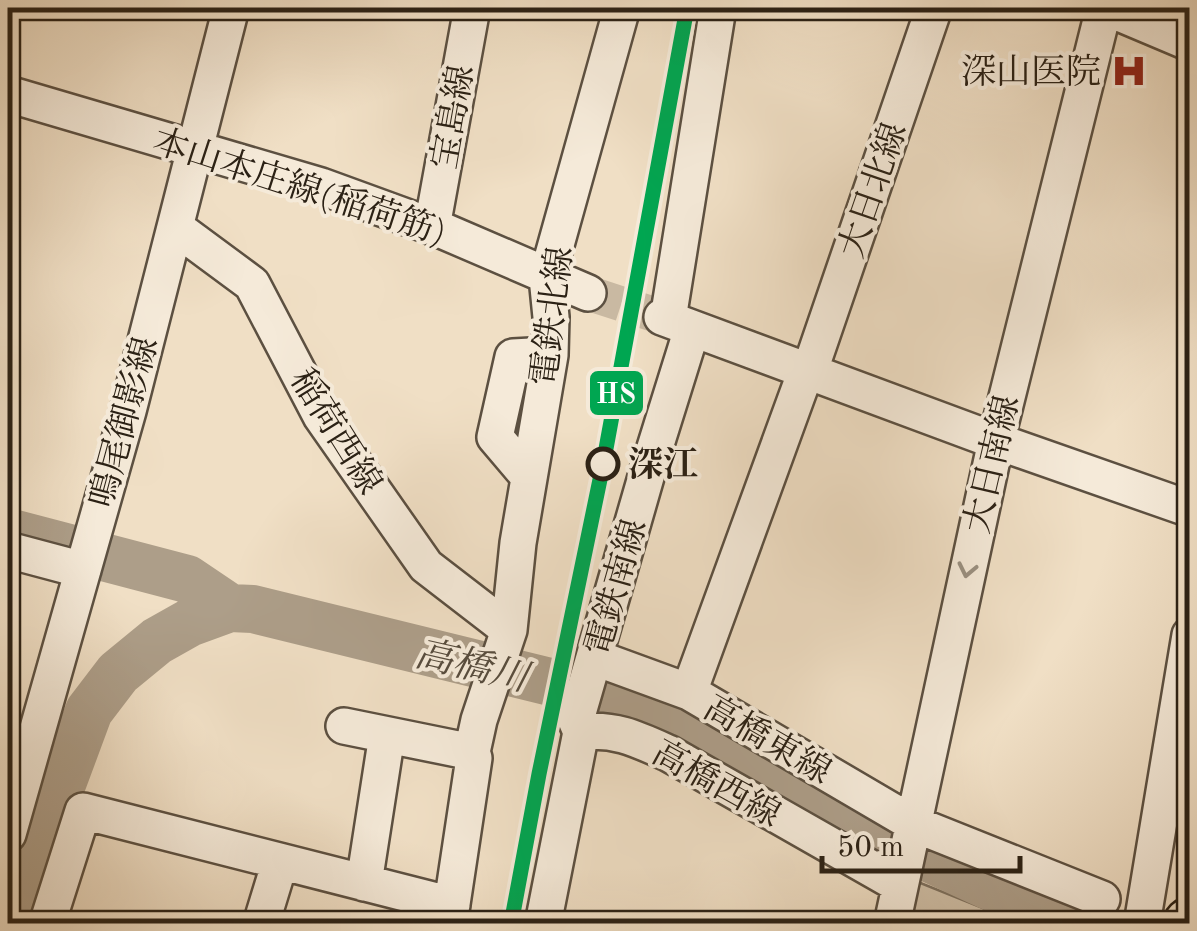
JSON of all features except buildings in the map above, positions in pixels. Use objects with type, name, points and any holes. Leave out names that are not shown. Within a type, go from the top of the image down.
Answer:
[{"type":"street","name":"鳴尾御影線","points":[[8,834],[128,412],[231,8]]},
{"type":"street","name":"宝島線","points":[[432,226],[472,8]]},
{"type":"street","name":"電鉄北線","points":[[475,736],[509,630],[518,542],[550,355],[548,277],[622,8]]},
{"type":"street","name":"電鉄南線","points":[[578,726],[648,470],[681,329],[718,8]]},
{"type":"street","name":"大日北線","points":[[691,686],[808,372],[934,8]]},
{"type":"street","points":[[1106,8],[1190,44]]},
{"type":"street","name":"大日南線","points":[[892,924],[996,441],[1106,8]]},
{"type":"street","name":"本山本庄線(稲荷筋)","points":[[8,94],[321,186],[432,226],[588,294]]},
{"type":"street","name":"稲荷西線","points":[[174,227],[252,284],[320,416],[426,566],[509,630]]},
{"type":"street","points":[[691,686],[608,643],[623,564],[663,447],[681,329],[1190,509]]},
{"type":"street","points":[[8,550],[86,558]]},
{"type":"street","points":[[1190,635],[1166,919],[1190,912]]},
{"type":"street","name":"高橋東線","points":[[593,665],[691,686],[914,827],[1102,899]]},
{"type":"street","points":[[47,924],[83,812],[364,883],[450,914],[475,736],[387,735],[344,726]]},
{"type":"street","points":[[543,924],[578,726]]},
{"type":"street","name":"高橋西線","points":[[578,726],[639,740],[668,754],[901,882]]},
{"type":"street","points":[[364,883],[387,735]]},
{"type":"street","points":[[261,924],[280,862]]},
{"type":"shaded area","points":[[918,882],[1020,923],[937,923],[913,912]]},
{"type":"waterway","name":"高橋川","points":[[8,532],[187,579],[230,608],[253,609],[644,705],[840,817],[1081,924]]},
{"type":"waterway","points":[[18,924],[56,800],[89,711],[118,673],[157,641],[189,623],[230,608]]},
{"type":"tunnel","points":[[588,293],[662,317]]},
{"type":"transit line","name":"HS","points":[[511,924],[603,465],[687,8]]},
{"type":"place","name":"深山医院","points":[[1129,71]]},
{"type":"place","name":"深江","points":[[603,464]]}]
